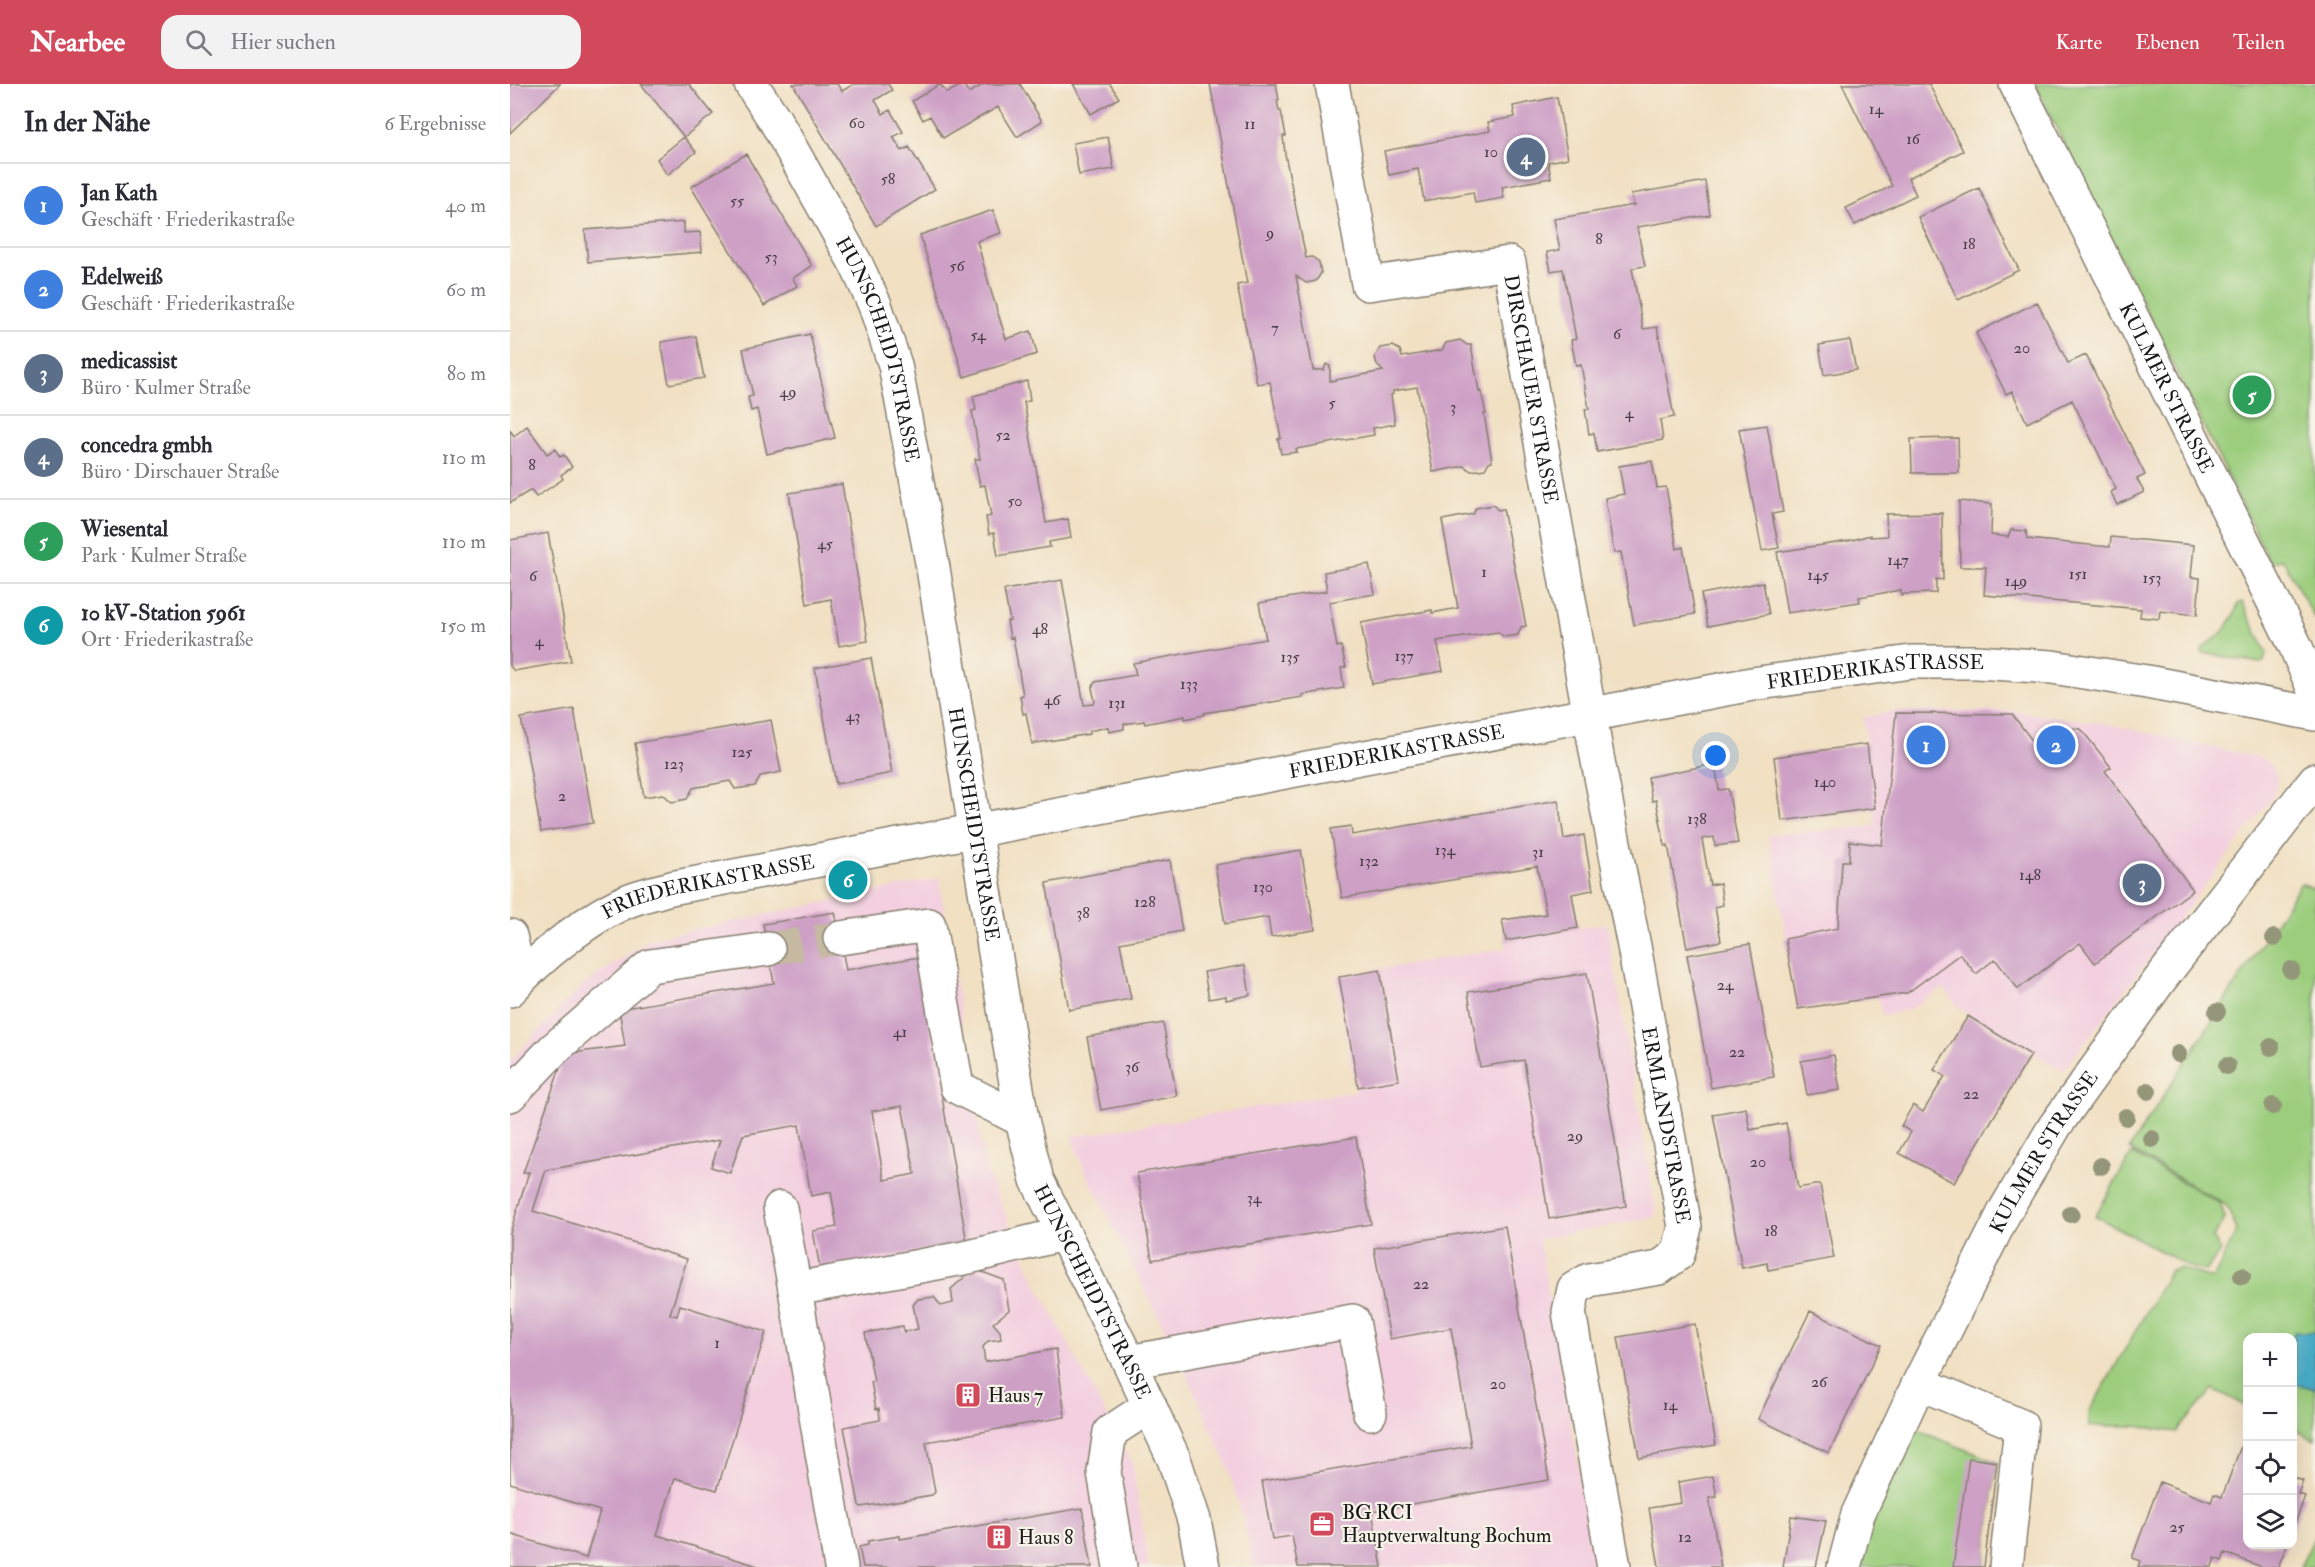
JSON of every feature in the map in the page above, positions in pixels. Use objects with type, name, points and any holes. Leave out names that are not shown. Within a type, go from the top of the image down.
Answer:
[{"type":"street","name":"HUNSCHEIDTSTRASSE","points":[[751,84],[781,129],[853,257],[875,305],[895,364],[933,568],[1022,1120],[1037,1180],[1129,1362],[1174,1459],[1194,1520],[1203,1567]]},
{"type":"street","name":"DIRSCHAUER STRASSE","points":[[1332,84],[1368,284],[1509,263],[1589,715]]},
{"type":"street","name":"KULMER STRASSE","points":[[2016,84],[2295,645],[2315,692]]},
{"type":"street","name":"FRIEDERIKASTRASSE","points":[[515,985],[590,923],[629,900],[670,888],[1752,684],[1911,662],[1977,662],[2052,667],[2158,684],[2315,714]]},
{"type":"street","name":"ERMLANDSTRASSE","points":[[1589,715],[1685,1227],[1678,1254],[1659,1268],[1589,1280],[1574,1289],[1569,1312],[1614,1567]]},
{"type":"street","name":"KULMER STRASSE","points":[[1844,1567],[1858,1514],[1918,1383],[2006,1209],[2055,1126],[2159,981],[2315,780]]},
{"type":"street","points":[[840,939],[929,925],[957,1088],[1022,1120]]},
{"type":"street","points":[[510,936],[515,985]]},
{"type":"street","points":[[510,1095],[554,1049],[650,966],[768,949]]},
{"type":"street","points":[[780,1208],[841,1567]]},
{"type":"street","points":[[795,1289],[969,1257],[1063,1234]]},
{"type":"street","points":[[1129,1362],[1353,1321],[1370,1413]]},
{"type":"street","points":[[1918,1383],[2021,1426],[2006,1567]]},
{"type":"street","points":[[1120,1567],[1104,1472],[1110,1432],[1150,1406]]},
{"type":"shaded area","points":[[1894,711],[2012,711],[2103,723],[2261,758],[2270,763],[2275,771],[2277,781],[2274,795],[2063,1071],[1961,1010],[1943,988],[1911,1009],[1882,1016],[1878,997],[1798,1009],[1768,835],[1875,826],[1875,808],[1863,718]]},
{"type":"shaded area","points":[[939,878],[985,1167],[1036,1283],[1132,1463],[1149,1567],[510,1567],[510,1061],[583,985],[651,939]]},
{"type":"shaded area","points":[[1607,923],[1656,1213],[1654,1217],[1539,1239],[1596,1567],[1254,1567],[1227,1465],[1184,1369],[1085,1171],[1071,1137],[1356,1091],[1336,976],[1506,948],[1506,941]]},
{"type":"green space","points":[[2035,84],[2315,84],[2315,619],[2283,560],[2270,562]]},
{"type":"green space","points":[[2242,602],[2266,652],[2264,662],[2202,653],[2203,648],[2225,629],[2238,604]]},
{"type":"green space","points":[[2301,883],[2315,889],[2315,1440],[2297,1431],[2297,1333],[2243,1333],[2243,1404],[2213,1389],[2177,1432],[2135,1426],[2089,1426],[2089,1412],[2170,1271],[2181,1268],[2213,1279],[2237,1230],[2226,1205],[2129,1149]]},
{"type":"green space","points":[[2132,1153],[2221,1204],[2225,1219],[2213,1237],[2221,1251],[2206,1271],[2190,1267],[2095,1216]]},
{"type":"green space","points":[[1914,1429],[1997,1462],[1984,1567],[1860,1567],[1874,1518]]},
{"type":"green space","points":[[2315,1536],[2315,1567],[2300,1567]]},
{"type":"water","points":[[2315,1332],[2315,1389],[2297,1384],[2297,1333],[2294,1333]]},
{"type":"building","points":[[510,84],[560,84],[510,133]]},
{"type":"building","points":[[641,84],[689,84],[713,114],[684,137]]},
{"type":"building","points":[[793,84],[837,84],[842,91],[854,84],[888,84],[892,90],[875,100],[883,114],[890,110],[903,132],[893,137],[902,151],[909,147],[935,189],[876,226]]},
{"type":"building","points":[[940,84],[947,93],[963,84],[969,93],[984,84],[1020,84],[1042,121],[1017,137],[998,107],[943,138],[930,116],[923,120],[912,101]]},
{"type":"building","points":[[1073,84],[1110,84],[1119,98],[1091,114]]},
{"type":"building","points":[[1210,84],[1276,84],[1279,111],[1281,111],[1286,136],[1283,136],[1285,154],[1306,258],[1312,257],[1319,262],[1321,273],[1316,281],[1306,283],[1296,276],[1313,370],[1324,370],[1326,364],[1330,366],[1330,381],[1383,371],[1377,365],[1375,357],[1380,348],[1393,346],[1400,350],[1402,357],[1442,350],[1446,343],[1460,340],[1471,345],[1479,392],[1481,391],[1486,414],[1484,414],[1492,461],[1485,469],[1471,471],[1464,466],[1433,472],[1417,387],[1393,391],[1391,395],[1395,424],[1373,428],[1374,435],[1296,449],[1297,452],[1281,454],[1278,439],[1281,438],[1270,382],[1257,384],[1237,285],[1247,283]]},
{"type":"building","points":[[1842,84],[1929,84],[1963,151],[1908,178],[1916,195],[1855,225],[1846,208],[1892,186]]},
{"type":"building","points":[[1557,97],[1568,158],[1548,162],[1551,178],[1502,187],[1504,198],[1475,203],[1473,192],[1424,201],[1418,169],[1389,175],[1384,151],[1490,131],[1488,122],[1515,117],[1513,106]]},
{"type":"building","points":[[684,137],[696,152],[667,175],[657,159]]},
{"type":"building","points":[[1108,137],[1114,169],[1079,175],[1073,143]]},
{"type":"building","points":[[746,154],[812,266],[793,278],[797,286],[764,306],[691,187]]},
{"type":"building","points":[[1705,181],[1710,215],[1637,227],[1645,266],[1632,268],[1643,329],[1657,327],[1674,417],[1660,420],[1663,440],[1597,452],[1594,433],[1589,434],[1585,409],[1589,409],[1581,365],[1576,366],[1571,340],[1576,339],[1563,269],[1551,271],[1547,252],[1560,250],[1554,219],[1634,205],[1631,194]]},
{"type":"building","points":[[1979,188],[2019,270],[1958,300],[1918,217]]},
{"type":"building","points":[[993,210],[1001,233],[977,241],[991,291],[1006,339],[1031,331],[1037,354],[964,377],[920,235]]},
{"type":"building","points":[[684,222],[684,233],[700,232],[702,252],[588,262],[585,230]]},
{"type":"building","points":[[2037,302],[2068,363],[2086,355],[2145,475],[2137,479],[2144,492],[2117,505],[2111,492],[2116,489],[2072,400],[2027,423],[2012,391],[2006,394],[1976,333]]},
{"type":"building","points":[[810,334],[835,438],[767,454],[757,409],[751,411],[748,397],[753,396],[743,349]]},
{"type":"building","points":[[696,336],[704,378],[669,384],[661,342]]},
{"type":"building","points":[[1850,340],[1856,370],[1824,375],[1819,345]]},
{"type":"building","points":[[1027,381],[1030,401],[1024,402],[1046,523],[1068,519],[1071,538],[1049,542],[1050,547],[998,556],[994,533],[989,534],[986,517],[991,516],[985,485],[980,486],[975,459],[980,459],[972,411],[976,410],[973,396]]},
{"type":"building","points":[[1767,425],[1783,512],[1772,514],[1779,548],[1762,551],[1739,429]]},
{"type":"building","points":[[527,426],[547,454],[555,449],[560,457],[564,455],[572,467],[561,475],[563,479],[536,497],[531,490],[510,503],[510,430],[514,436]]},
{"type":"building","points":[[1958,438],[1959,473],[1912,473],[1911,439]]},
{"type":"building","points":[[1652,461],[1657,488],[1666,487],[1677,549],[1683,547],[1695,614],[1634,625],[1621,552],[1614,553],[1605,498],[1624,494],[1619,466]]},
{"type":"building","points":[[842,484],[868,641],[839,646],[831,599],[807,604],[789,493]]},
{"type":"building","points":[[1959,501],[1992,504],[1991,535],[2008,537],[2011,530],[2026,531],[2027,539],[2110,547],[2111,537],[2194,545],[2191,577],[2200,578],[2197,615],[2160,611],[2159,619],[2140,617],[2141,609],[1984,595],[1986,567],[1960,567]]},
{"type":"building","points":[[1493,505],[1498,510],[1503,509],[1526,626],[1521,627],[1518,635],[1504,637],[1498,632],[1437,641],[1443,671],[1372,684],[1361,623],[1432,610],[1432,613],[1458,608],[1442,520],[1473,514],[1476,508]]},
{"type":"building","points":[[1942,513],[1943,580],[1936,579],[1936,593],[1901,596],[1901,590],[1859,597],[1860,602],[1787,613],[1777,552],[1849,541],[1870,535],[1870,537],[1887,536],[1886,514]]},
{"type":"building","points":[[548,533],[571,661],[514,671],[510,666],[510,540]]},
{"type":"building","points":[[1369,564],[1375,594],[1329,602],[1337,647],[1341,646],[1346,667],[1341,668],[1344,688],[1204,713],[1204,715],[1185,719],[1185,716],[1145,724],[1144,721],[1124,724],[1124,729],[1109,732],[1108,727],[1089,731],[1089,734],[1032,744],[1026,713],[1023,714],[1020,696],[1023,695],[1013,637],[1010,638],[1007,621],[1010,621],[1004,590],[1062,580],[1084,705],[1094,704],[1092,688],[1095,682],[1136,675],[1133,663],[1266,639],[1259,603],[1327,591],[1324,572]]},
{"type":"building","points":[[1763,582],[1769,614],[1708,626],[1701,594]]},
{"type":"building","points":[[871,658],[892,773],[836,784],[815,668]]},
{"type":"building","points":[[574,709],[593,823],[541,832],[521,718]]},
{"type":"building","points":[[1896,713],[2012,714],[2034,743],[2058,725],[2063,732],[2068,728],[2081,729],[2111,767],[2105,771],[2193,890],[2095,963],[2080,943],[2018,989],[1995,959],[1976,974],[1960,954],[1907,993],[1798,1009],[1785,939],[1838,928],[1842,861],[1849,861],[1850,841],[1882,845]]},
{"type":"building","points":[[771,720],[781,772],[761,776],[755,786],[735,789],[730,781],[693,788],[687,799],[672,802],[663,794],[644,797],[635,743]]},
{"type":"building","points":[[1867,744],[1875,808],[1782,821],[1774,757]]},
{"type":"building","points":[[1715,764],[1719,790],[1728,789],[1738,843],[1715,846],[1714,837],[1702,839],[1710,885],[1720,883],[1723,905],[1715,907],[1721,941],[1687,948],[1668,845],[1665,846],[1656,800],[1652,801],[1648,777]]},
{"type":"building","points":[[1558,800],[1564,839],[1584,835],[1593,890],[1572,894],[1578,928],[1506,941],[1502,920],[1546,914],[1537,866],[1342,898],[1331,829],[1351,826],[1352,835]]},
{"type":"building","points":[[1301,850],[1315,930],[1271,937],[1268,917],[1225,924],[1215,865]]},
{"type":"building","points":[[1170,860],[1182,931],[1120,943],[1131,999],[1069,1010],[1046,883]]},
{"type":"building","points":[[855,875],[856,883],[841,885],[840,878]]},
{"type":"building","points":[[835,912],[846,970],[918,957],[967,1243],[820,1268],[813,1231],[837,1227],[831,1192],[811,1196],[799,1125],[743,1135],[730,1173],[711,1167],[720,1140],[546,1170],[533,1211],[687,1259],[670,1314],[677,1316],[680,1305],[766,1332],[717,1490],[675,1478],[657,1535],[758,1566],[510,1567],[510,1534],[586,1558],[600,1511],[510,1483],[510,1233],[529,1172],[523,1173],[565,1054],[625,1046],[619,1009],[774,983],[763,924]],"holes":[[[902,1106],[915,1174],[884,1180],[872,1111]]]},
{"type":"building","points":[[1750,944],[1774,1077],[1711,1088],[1687,955]]},
{"type":"building","points":[[1245,965],[1250,995],[1226,1000],[1226,996],[1209,999],[1204,972]]},
{"type":"building","points":[[1380,970],[1399,1080],[1358,1087],[1339,977]]},
{"type":"building","points":[[1587,973],[1626,1206],[1549,1219],[1524,1060],[1480,1067],[1468,992]]},
{"type":"building","points":[[1968,1016],[2031,1055],[1954,1183],[1899,1153],[1911,1132],[1901,1126],[1913,1105],[1923,1112],[1945,1076],[1934,1070]]},
{"type":"building","points":[[1163,1023],[1177,1096],[1101,1110],[1087,1037]]},
{"type":"building","points":[[1834,1055],[1840,1090],[1807,1095],[1801,1061]]},
{"type":"building","points":[[1746,1108],[1750,1130],[1786,1123],[1798,1188],[1820,1184],[1834,1258],[1768,1270],[1767,1263],[1742,1268],[1713,1114]]},
{"type":"building","points":[[1356,1137],[1371,1224],[1152,1260],[1137,1173]]},
{"type":"building","points":[[1505,1226],[1549,1480],[1372,1511],[1382,1567],[1298,1567],[1292,1536],[1272,1539],[1262,1481],[1471,1446],[1451,1328],[1390,1339],[1374,1248]]},
{"type":"building","name":"Haus 7","points":[[974,1269],[1004,1280],[1009,1310],[993,1323],[1000,1331],[1001,1339],[988,1341],[983,1347],[985,1362],[1056,1349],[1065,1417],[926,1442],[935,1492],[932,1495],[861,1507],[844,1427],[880,1420],[871,1382],[874,1382],[865,1333],[903,1326],[904,1332],[918,1329],[913,1305],[918,1299],[934,1297],[941,1306],[953,1303],[951,1289]]},
{"type":"building","points":[[1810,1311],[1881,1345],[1829,1453],[1758,1419]]},
{"type":"building","points":[[1695,1324],[1716,1445],[1639,1458],[1618,1337]]},
{"type":"building","points":[[2243,1441],[2243,1549],[2285,1549],[2278,1567],[2262,1567],[2225,1553],[2222,1561],[2215,1558],[2212,1567],[2138,1567],[2140,1561],[2132,1558],[2160,1482],[2211,1502],[2214,1494],[2222,1497]]},
{"type":"building","points":[[1969,1458],[1997,1462],[1984,1567],[1953,1567]]},
{"type":"building","points":[[1713,1476],[1717,1497],[1709,1498],[1721,1567],[1659,1567],[1649,1508],[1681,1503],[1678,1482]]},
{"type":"building","points":[[2297,1479],[2303,1481],[2298,1494],[2305,1496],[2297,1518]]},
{"type":"building","name":"Haus 8","points":[[1082,1508],[1092,1567],[863,1567],[859,1547],[868,1545],[868,1541],[900,1536],[900,1539]]},
{"type":"building","points":[[1791,1516],[1826,1521],[1816,1567],[1783,1567]]},
{"type":"tunnel","points":[[768,949],[840,938]]},
{"type":"place","name":"concedra gmbh","points":[[1526,157]]},
{"type":"place","name":"Wiesental","points":[[2252,395]]},
{"type":"place","name":"Jan Kath","points":[[1926,745]]},
{"type":"place","name":"Edelweiß","points":[[2056,745]]},
{"type":"place","name":"10 kV-Station 5961","points":[[848,880]]},
{"type":"place","name":"medicassist","points":[[2142,883]]},
{"type":"place","name":"Haus 7","points":[[968,1395]]},
{"type":"place","name":"BG RCI Hauptverwaltung Bochum","points":[[1322,1524]]},
{"type":"place","name":"Haus 8","points":[[999,1537]]}]
